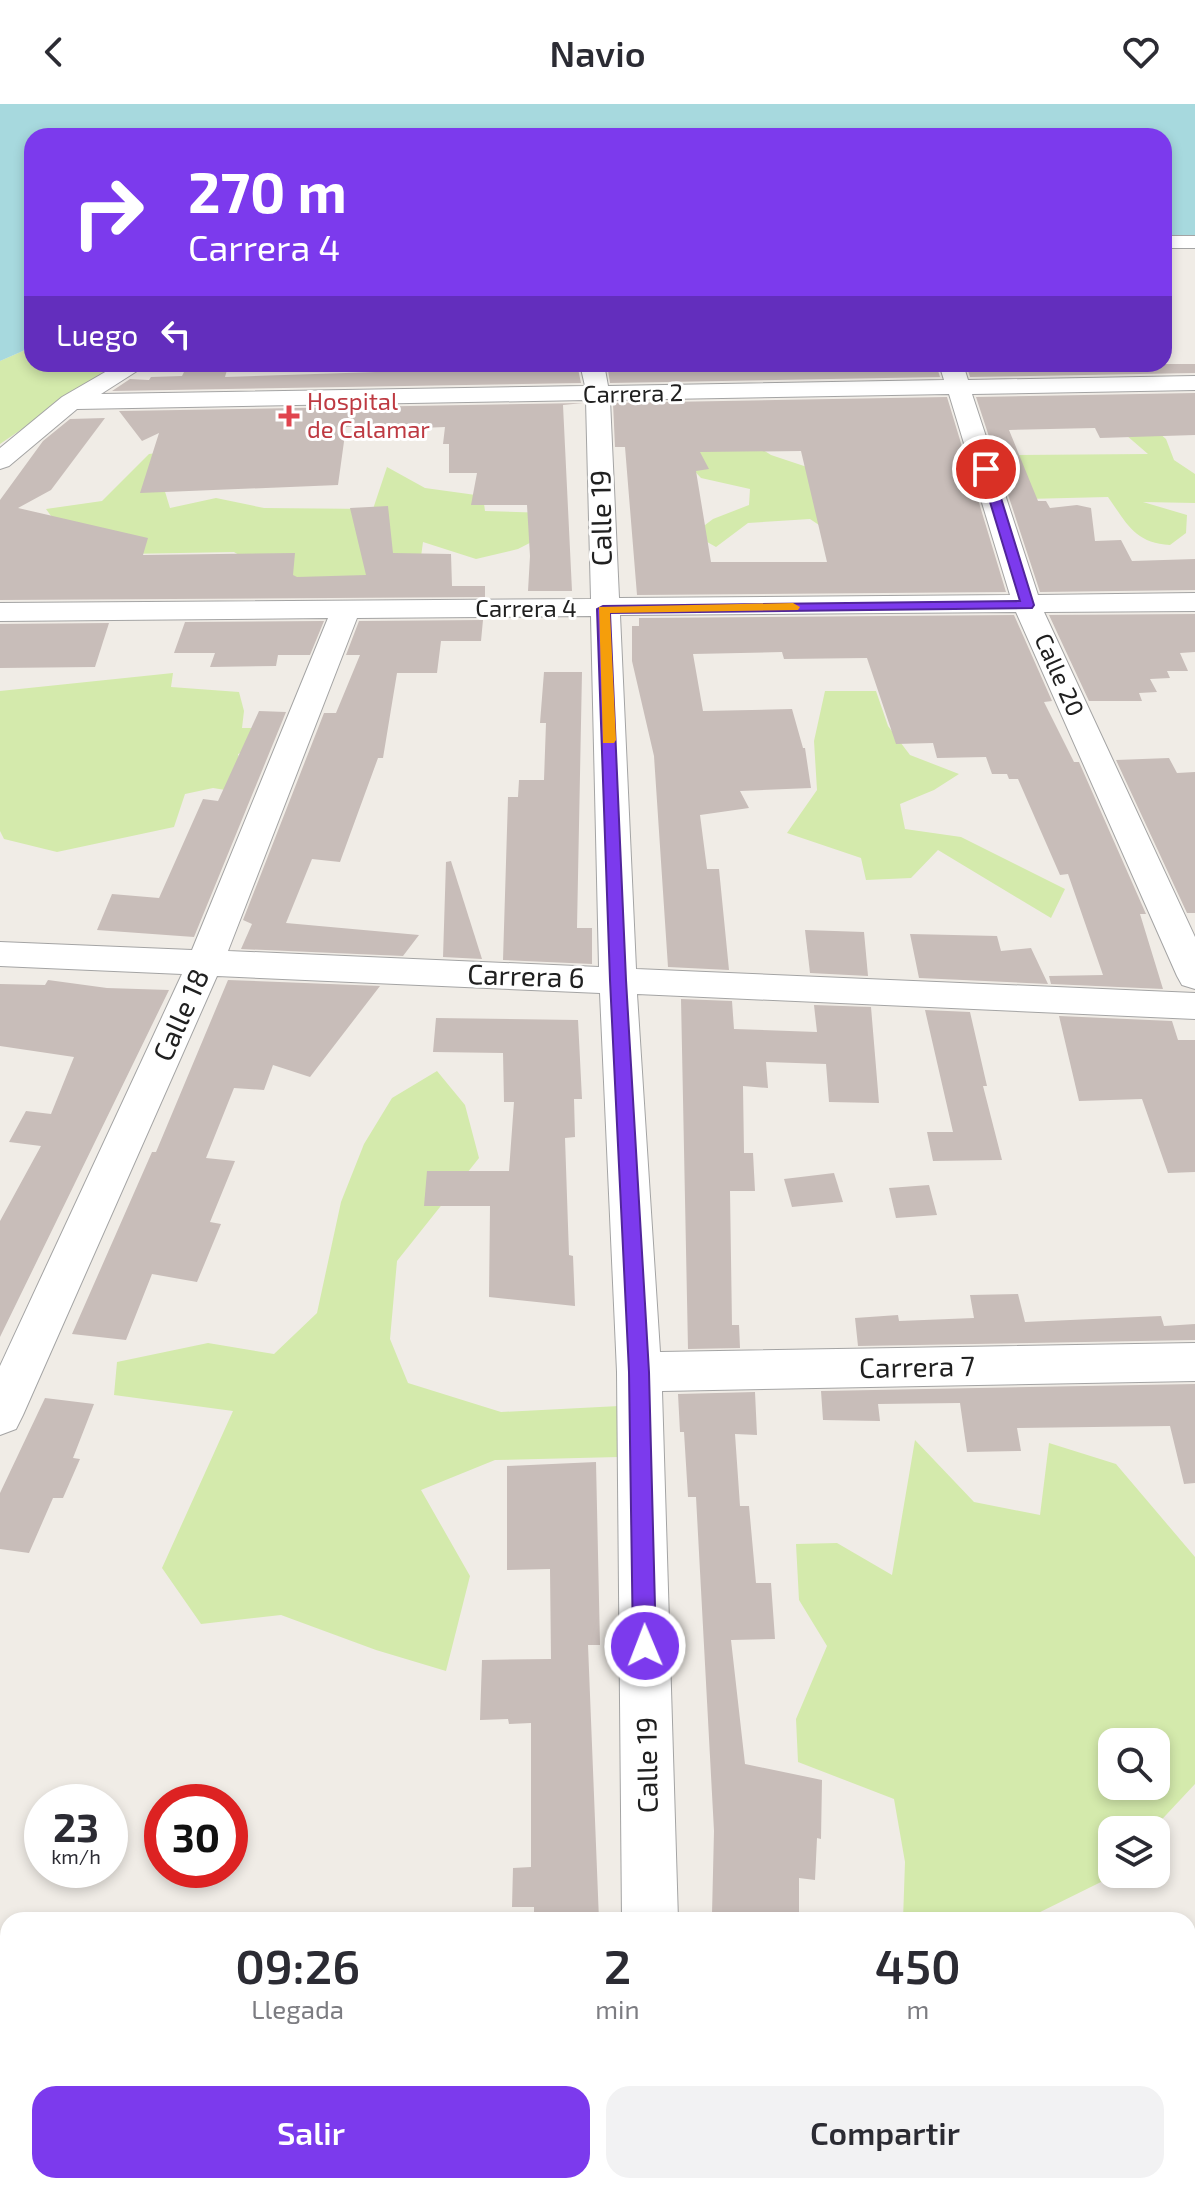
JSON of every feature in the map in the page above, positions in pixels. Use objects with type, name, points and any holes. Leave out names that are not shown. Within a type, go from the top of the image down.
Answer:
[{"type":"street","points":[[1172,242],[1195,242]]},
{"type":"street","points":[[0,461],[71,402],[122,372]]},
{"type":"street","name":"Carrera 2","points":[[71,402],[595,379],[956,376],[1195,383]]},
{"type":"street","name":"Calle 20","points":[[956,376],[1027,605],[1195,976]]},
{"type":"street","name":"Calle 19","points":[[595,379],[618,980],[639,1372],[650,1912]]},
{"type":"street","name":"Carrera 4","points":[[0,612],[1195,602]]},
{"type":"street","name":"Calle 18","points":[[0,1415],[205,963],[346,609]]},
{"type":"street","name":"Carrera 6","points":[[0,954],[1195,1006]]},
{"type":"street","name":"Carrera 7","points":[[639,1372],[1195,1362]]},
{"type":"green space","points":[[24,350],[24,372],[105,372],[0,444],[0,361]]},
{"type":"green space","points":[[1146,422],[1166,439],[1174,460],[1195,474],[1195,503],[1143,502],[1187,515],[1186,533],[1170,545],[1140,536],[1127,524],[1108,497],[1026,499],[1011,455],[1148,454],[1126,435]]},
{"type":"green space","points":[[733,431],[771,455],[831,475],[828,531],[810,519],[748,523],[716,547],[693,534],[713,519],[749,505],[750,489],[701,478],[684,460]]},
{"type":"green space","points":[[166,452],[159,472],[170,508],[216,498],[264,508],[373,509],[387,467],[425,488],[483,496],[485,511],[549,513],[551,532],[518,549],[476,559],[423,542],[416,594],[298,591],[234,552],[125,554],[0,534],[54,520],[46,509],[102,501],[149,454]]},
{"type":"green space","points":[[173,673],[171,687],[239,692],[244,711],[242,728],[269,728],[259,747],[238,754],[250,794],[213,788],[185,794],[174,827],[57,852],[4,839],[0,831],[0,691]]},
{"type":"green space","points":[[825,691],[876,691],[888,726],[910,755],[959,774],[934,790],[900,804],[905,829],[961,837],[1065,889],[1051,918],[938,850],[911,878],[866,880],[861,858],[787,833],[817,790],[814,741]]},
{"type":"green space","points":[[437,1071],[465,1105],[479,1158],[397,1261],[390,1339],[408,1383],[501,1412],[619,1406],[619,1457],[495,1460],[421,1490],[470,1576],[446,1671],[376,1650],[281,1615],[201,1624],[162,1568],[233,1411],[114,1395],[117,1362],[208,1343],[274,1354],[317,1313],[341,1202],[364,1144],[392,1098]]},
{"type":"green space","points":[[915,1440],[974,1502],[1040,1515],[1049,1443],[1116,1464],[1195,1557],[1195,1784],[1165,1816],[1098,1816],[1098,1883],[1040,1912],[903,1912],[905,1862],[894,1799],[798,1762],[796,1719],[827,1646],[799,1600],[796,1544],[837,1543],[892,1575]]},
{"type":"water","points":[[0,104],[1195,104],[1195,235],[1172,235],[1172,128],[24,128],[24,350],[0,361]]},
{"type":"building","points":[[1172,364],[1195,364],[1195,373],[970,377],[968,372],[1172,372]]},
{"type":"building","points":[[184,372],[226,372],[225,377],[376,372],[579,372],[581,383],[112,391],[130,379],[182,376]]},
{"type":"building","points":[[608,372],[938,372],[940,377],[610,383]]},
{"type":"building","points":[[1195,393],[1195,435],[1100,438],[1095,428],[1009,430],[1038,501],[1046,501],[1050,508],[1077,505],[1091,508],[1095,541],[1121,540],[1132,561],[1195,559],[1195,590],[1040,592],[976,397]]},
{"type":"building","points":[[947,397],[1006,592],[637,595],[625,447],[615,447],[613,403]],"holes":[[[801,451],[827,562],[711,562],[696,471],[709,469],[700,452]]]},
{"type":"building","points":[[583,403],[563,405],[572,591],[528,591],[530,556],[527,505],[471,505],[477,473],[449,473],[449,444],[443,444],[445,427],[346,427],[338,485],[140,493],[159,433],[142,441],[119,411]]},
{"type":"building","points":[[105,418],[51,490],[18,508],[148,538],[143,555],[295,553],[293,575],[297,577],[366,575],[350,508],[388,506],[393,553],[451,554],[452,586],[485,586],[485,597],[0,600],[0,500],[43,441],[70,419]]},
{"type":"building","points":[[1195,614],[1195,652],[1180,653],[1188,671],[1167,671],[1170,678],[1150,679],[1157,692],[1139,693],[1142,701],[1089,701],[1049,615]]},
{"type":"building","points":[[1014,615],[1052,701],[1044,702],[1074,762],[1079,762],[1146,914],[1140,914],[1163,989],[1051,984],[1049,976],[1103,975],[1068,874],[1060,875],[1018,779],[1009,779],[1007,774],[992,774],[986,757],[937,758],[933,743],[896,744],[867,658],[784,659],[782,652],[693,654],[703,711],[792,709],[805,748],[811,788],[740,791],[749,808],[700,815],[707,869],[719,869],[729,970],[668,967],[654,756],[632,661],[632,626],[639,626],[639,618]]},
{"type":"building","points":[[483,620],[481,641],[441,641],[437,673],[397,673],[383,758],[378,758],[340,862],[312,859],[286,923],[419,935],[403,956],[241,949],[252,924],[243,920],[324,713],[336,713],[360,655],[346,655],[359,621]]},
{"type":"building","points":[[324,621],[310,655],[278,655],[276,666],[210,667],[215,653],[174,653],[185,622]]},
{"type":"building","points":[[109,623],[95,667],[0,668],[0,624]]},
{"type":"building","points":[[544,672],[582,672],[577,928],[592,928],[592,964],[503,960],[508,797],[518,797],[519,780],[544,780],[546,723],[540,723]]},
{"type":"building","points":[[259,711],[286,712],[194,937],[97,930],[112,894],[159,898],[203,799],[218,801]]},
{"type":"building","points":[[1169,758],[1177,773],[1195,772],[1195,913],[1187,913],[1116,760]]},
{"type":"building","points":[[451,861],[482,959],[443,957],[446,862]]},
{"type":"building","points":[[805,930],[864,932],[868,976],[810,973]]},
{"type":"building","points":[[910,934],[997,936],[1001,951],[1031,948],[1048,984],[919,978]]},
{"type":"building","points":[[48,980],[107,988],[169,990],[0,1337],[0,1221],[41,1146],[9,1142],[26,1111],[51,1114],[74,1057],[0,1046],[0,984],[45,985]]},
{"type":"building","points":[[228,980],[380,986],[310,1077],[273,1065],[264,1090],[234,1088],[206,1158],[235,1161],[210,1222],[221,1224],[197,1282],[152,1274],[126,1340],[72,1334],[152,1152],[156,1152]]},
{"type":"building","points":[[681,999],[732,1001],[734,1029],[817,1032],[814,1005],[871,1007],[879,1103],[829,1102],[826,1064],[766,1062],[768,1088],[743,1086],[744,1153],[753,1153],[755,1191],[730,1191],[732,1325],[739,1325],[740,1348],[688,1349]]},
{"type":"building","points":[[925,1010],[970,1012],[987,1086],[983,1086],[1002,1160],[933,1161],[927,1132],[953,1132]]},
{"type":"building","points":[[1059,1016],[1172,1021],[1178,1040],[1195,1040],[1195,1172],[1168,1173],[1142,1099],[1079,1101]]},
{"type":"building","points":[[436,1018],[578,1020],[582,1099],[574,1099],[575,1137],[565,1138],[569,1255],[573,1256],[575,1306],[489,1297],[490,1206],[424,1206],[427,1171],[509,1171],[514,1102],[504,1102],[503,1053],[433,1052]]},
{"type":"building","points":[[834,1173],[843,1202],[792,1207],[784,1179]]},
{"type":"building","points":[[929,1185],[937,1215],[896,1218],[889,1188]]},
{"type":"building","points":[[1018,1294],[1025,1322],[1161,1316],[1164,1326],[1195,1324],[1195,1340],[858,1346],[855,1318],[898,1315],[899,1321],[974,1318],[970,1295]]},
{"type":"building","points":[[1195,1384],[1195,1483],[1184,1484],[1170,1426],[1017,1428],[1021,1451],[967,1452],[960,1403],[878,1404],[880,1421],[823,1420],[821,1391]]},
{"type":"building","points":[[755,1392],[757,1435],[735,1434],[740,1506],[749,1506],[756,1583],[771,1583],[775,1639],[731,1640],[745,1764],[822,1780],[821,1839],[817,1838],[815,1880],[799,1878],[799,1912],[712,1912],[714,1831],[696,1497],[688,1497],[678,1394]]},
{"type":"building","points":[[45,1398],[94,1404],[73,1458],[80,1459],[63,1498],[53,1498],[29,1553],[0,1549],[0,1493]]},
{"type":"building","points":[[596,1462],[600,1645],[588,1645],[599,1912],[534,1912],[534,1907],[512,1907],[513,1868],[531,1867],[531,1723],[509,1724],[508,1719],[480,1720],[482,1660],[551,1659],[550,1569],[507,1570],[507,1466]]},
{"type":"slow traffic","points":[[608,740],[603,609],[793,607]]},
{"type":"place","name":"Hospital de Calamar","points":[[289,416]]},
{"type":"route","points":[[645,1646],[639,1372],[618,980],[603,609],[1027,605],[986,469]]}]
